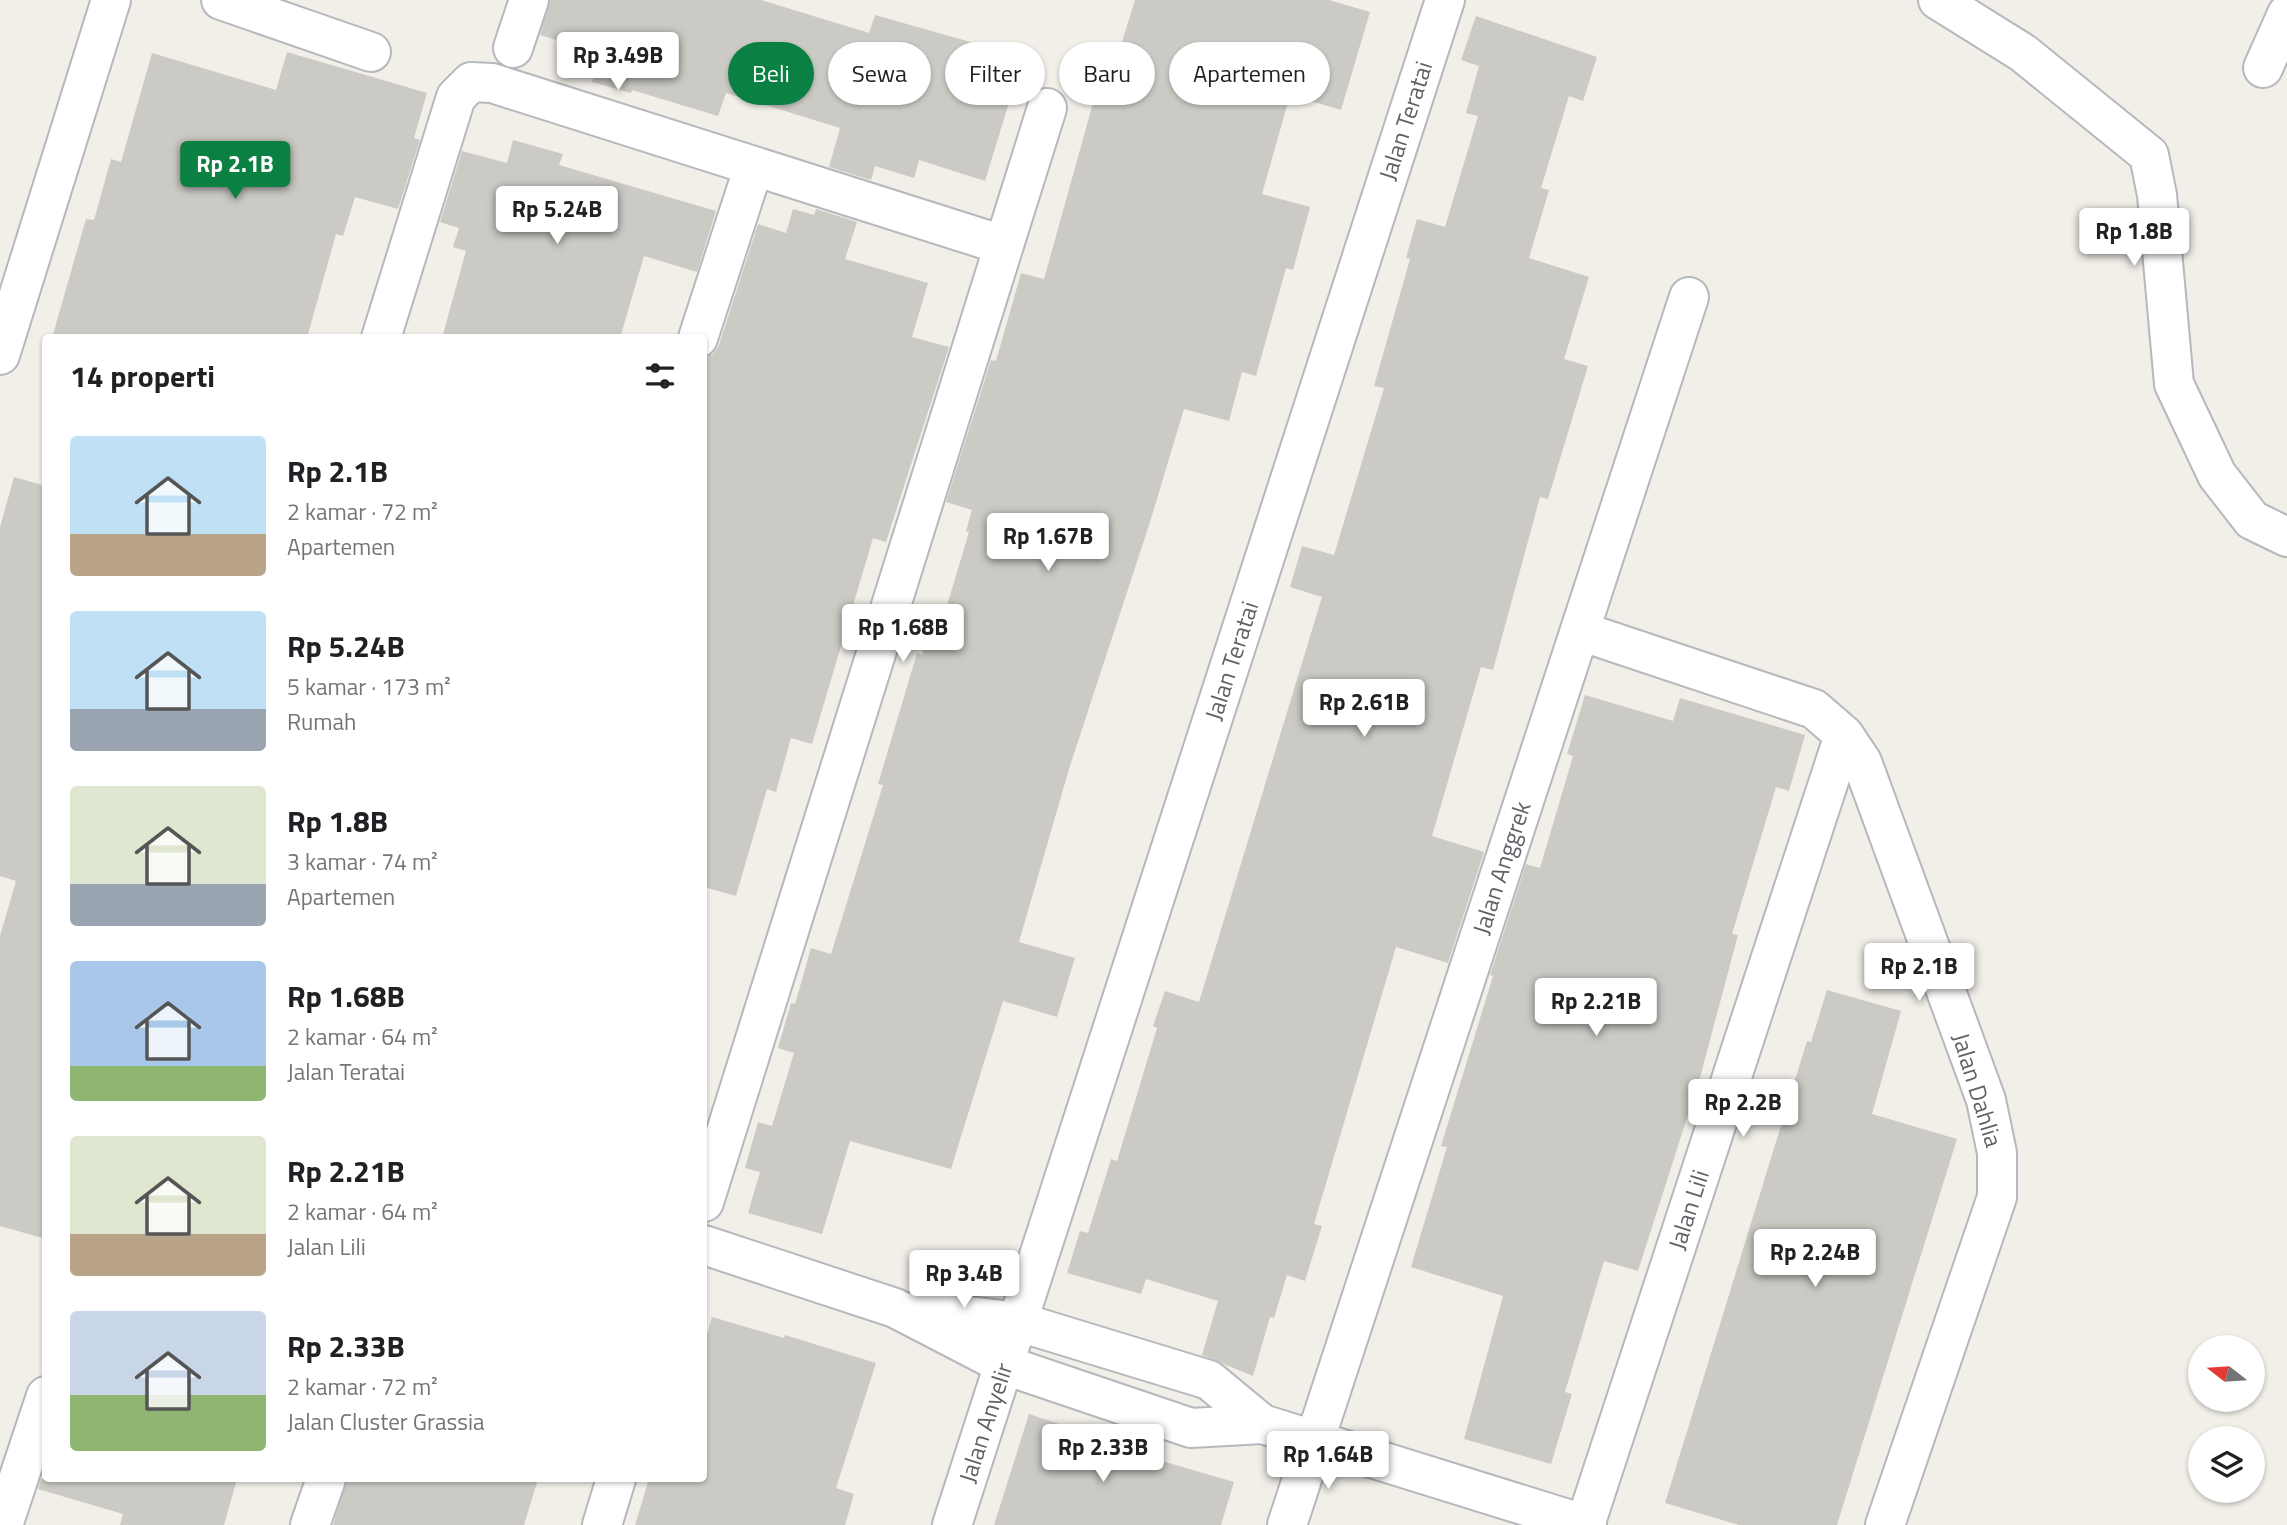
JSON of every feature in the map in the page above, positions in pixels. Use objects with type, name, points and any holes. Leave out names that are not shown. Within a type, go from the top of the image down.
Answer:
[{"type":"street","points":[[0,355],[111,0]]},
{"type":"street","points":[[221,0],[371,52]]},
{"type":"street","points":[[513,48],[530,0]]},
{"type":"street","name":"Jalan Teratai","points":[[1019,1322],[1445,0]]},
{"type":"street","points":[[1938,0],[2023,53],[2149,155],[2157,195],[2174,384],[2217,475],[2252,520],[2287,537]]},
{"type":"street","points":[[2263,68],[2287,15]]},
{"type":"street","points":[[382,334],[456,97],[471,82],[492,83],[1003,245]]},
{"type":"street","points":[[707,1192],[1047,108]]},
{"type":"street","points":[[699,334],[754,166]]},
{"type":"street","name":"Jalan Anggrek","points":[[1287,1525],[1689,297]]},
{"type":"street","name":"Jalan Dahlia","points":[[1580,631],[1814,709],[1844,735],[1862,762],[1986,1100],[1997,1153],[1997,1196],[1885,1525]]},
{"type":"street","name":"Jalan Lili","points":[[1586,1525],[1844,735]]},
{"type":"street","points":[[707,1246],[895,1308],[1005,1366],[1191,1428],[1262,1424],[1586,1525]]},
{"type":"street","points":[[895,1308],[1019,1322],[1209,1380],[1262,1424]]},
{"type":"street","name":"Jalan Anyelir","points":[[952,1525],[1019,1322]]},
{"type":"street","points":[[4,1525],[42,1408]]},
{"type":"street","points":[[310,1525],[325,1482]]},
{"type":"street","points":[[602,1525],[615,1482]]},
{"type":"building","points":[[550,0],[761,0],[869,33],[875,15],[970,42],[945,42],[945,105],[1008,105],[985,181],[919,160],[914,178],[875,166],[871,180],[829,167],[840,128],[765,105],[814,105],[814,42],[728,42],[728,94],[718,116],[632,90],[631,93],[592,82],[601,54],[540,35]]},
{"type":"building","points":[[1135,0],[1329,0],[1370,12],[1341,110],[1324,105],[1330,105],[1330,42],[1169,42],[1169,105],[1287,105],[1262,194],[1310,207],[1293,270],[1286,268],[1256,376],[1242,372],[1229,421],[1184,409],[1069,769],[1019,942],[1075,958],[1057,1017],[1003,1001],[951,1169],[850,1141],[822,1234],[748,1213],[760,1172],[745,1168],[758,1122],[772,1126],[794,1053],[778,1048],[791,1003],[795,1004],[811,948],[831,954],[883,785],[878,784],[917,653],[922,655],[935,610],[945,612],[969,532],[966,531],[972,510],[946,502],[991,360],[996,361],[1021,273],[1044,279],[1092,105],[1155,105],[1155,42],[1122,42]]},
{"type":"building","points":[[1476,16],[1597,57],[1583,101],[1569,96],[1541,188],[1549,190],[1529,258],[1589,277],[1564,359],[1588,366],[1548,499],[1540,497],[1493,670],[1481,667],[1432,836],[1484,852],[1448,963],[1396,947],[1314,1224],[1322,1226],[1305,1281],[1287,1275],[1274,1318],[1270,1317],[1253,1376],[1202,1355],[1218,1301],[1146,1279],[1141,1294],[1067,1273],[1080,1231],[1088,1233],[1111,1159],[1117,1161],[1157,1028],[1153,1026],[1165,991],[1199,1002],[1322,597],[1290,587],[1302,546],[1334,555],[1384,388],[1374,386],[1410,259],[1406,258],[1417,219],[1445,227],[1478,116],[1466,113],[1479,66],[1461,60]]},
{"type":"building","points":[[287,52],[427,93],[414,138],[420,140],[398,209],[355,197],[343,236],[336,234],[308,334],[53,334],[86,219],[94,220],[111,159],[121,162],[152,53],[276,90]]},
{"type":"building","points":[[513,140],[563,154],[559,165],[716,211],[697,272],[644,256],[621,334],[443,334],[466,251],[453,247],[459,228],[440,222],[462,151],[507,163]]},
{"type":"building","points":[[793,209],[814,215],[816,209],[857,222],[845,259],[928,283],[912,337],[949,347],[886,542],[873,538],[812,744],[791,738],[776,792],[767,789],[736,896],[707,888],[707,357],[719,345],[758,224],[786,233]]},
{"type":"building","points":[[14,477],[42,485],[42,1238],[0,1226],[0,936],[16,881],[0,876],[0,527]]},
{"type":"building","points":[[1585,695],[1673,721],[1680,698],[1805,735],[1789,791],[1776,787],[1732,934],[1738,935],[1701,1074],[1638,1271],[1604,1261],[1565,1392],[1572,1394],[1551,1464],[1464,1439],[1503,1296],[1411,1267],[1447,1147],[1441,1146],[1493,976],[1490,975],[1526,864],[1540,868],[1573,756],[1567,754]]},
{"type":"building","points":[[1827,990],[1901,1011],[1872,1114],[1957,1139],[1837,1525],[1739,1525],[1665,1503],[1807,1041],[1811,1042]]},
{"type":"building","points":[[712,1317],[784,1338],[785,1335],[876,1363],[836,1488],[854,1494],[845,1525],[635,1525],[648,1482],[707,1482],[707,1334]]},
{"type":"building","points":[[1029,1414],[1140,1451],[1138,1454],[1234,1482],[1221,1525],[994,1525]]},
{"type":"building","points":[[41,1479],[42,1482],[236,1482],[224,1525],[120,1525],[123,1514],[38,1489]]},
{"type":"building","points":[[346,1482],[537,1482],[524,1525],[333,1525]]}]
